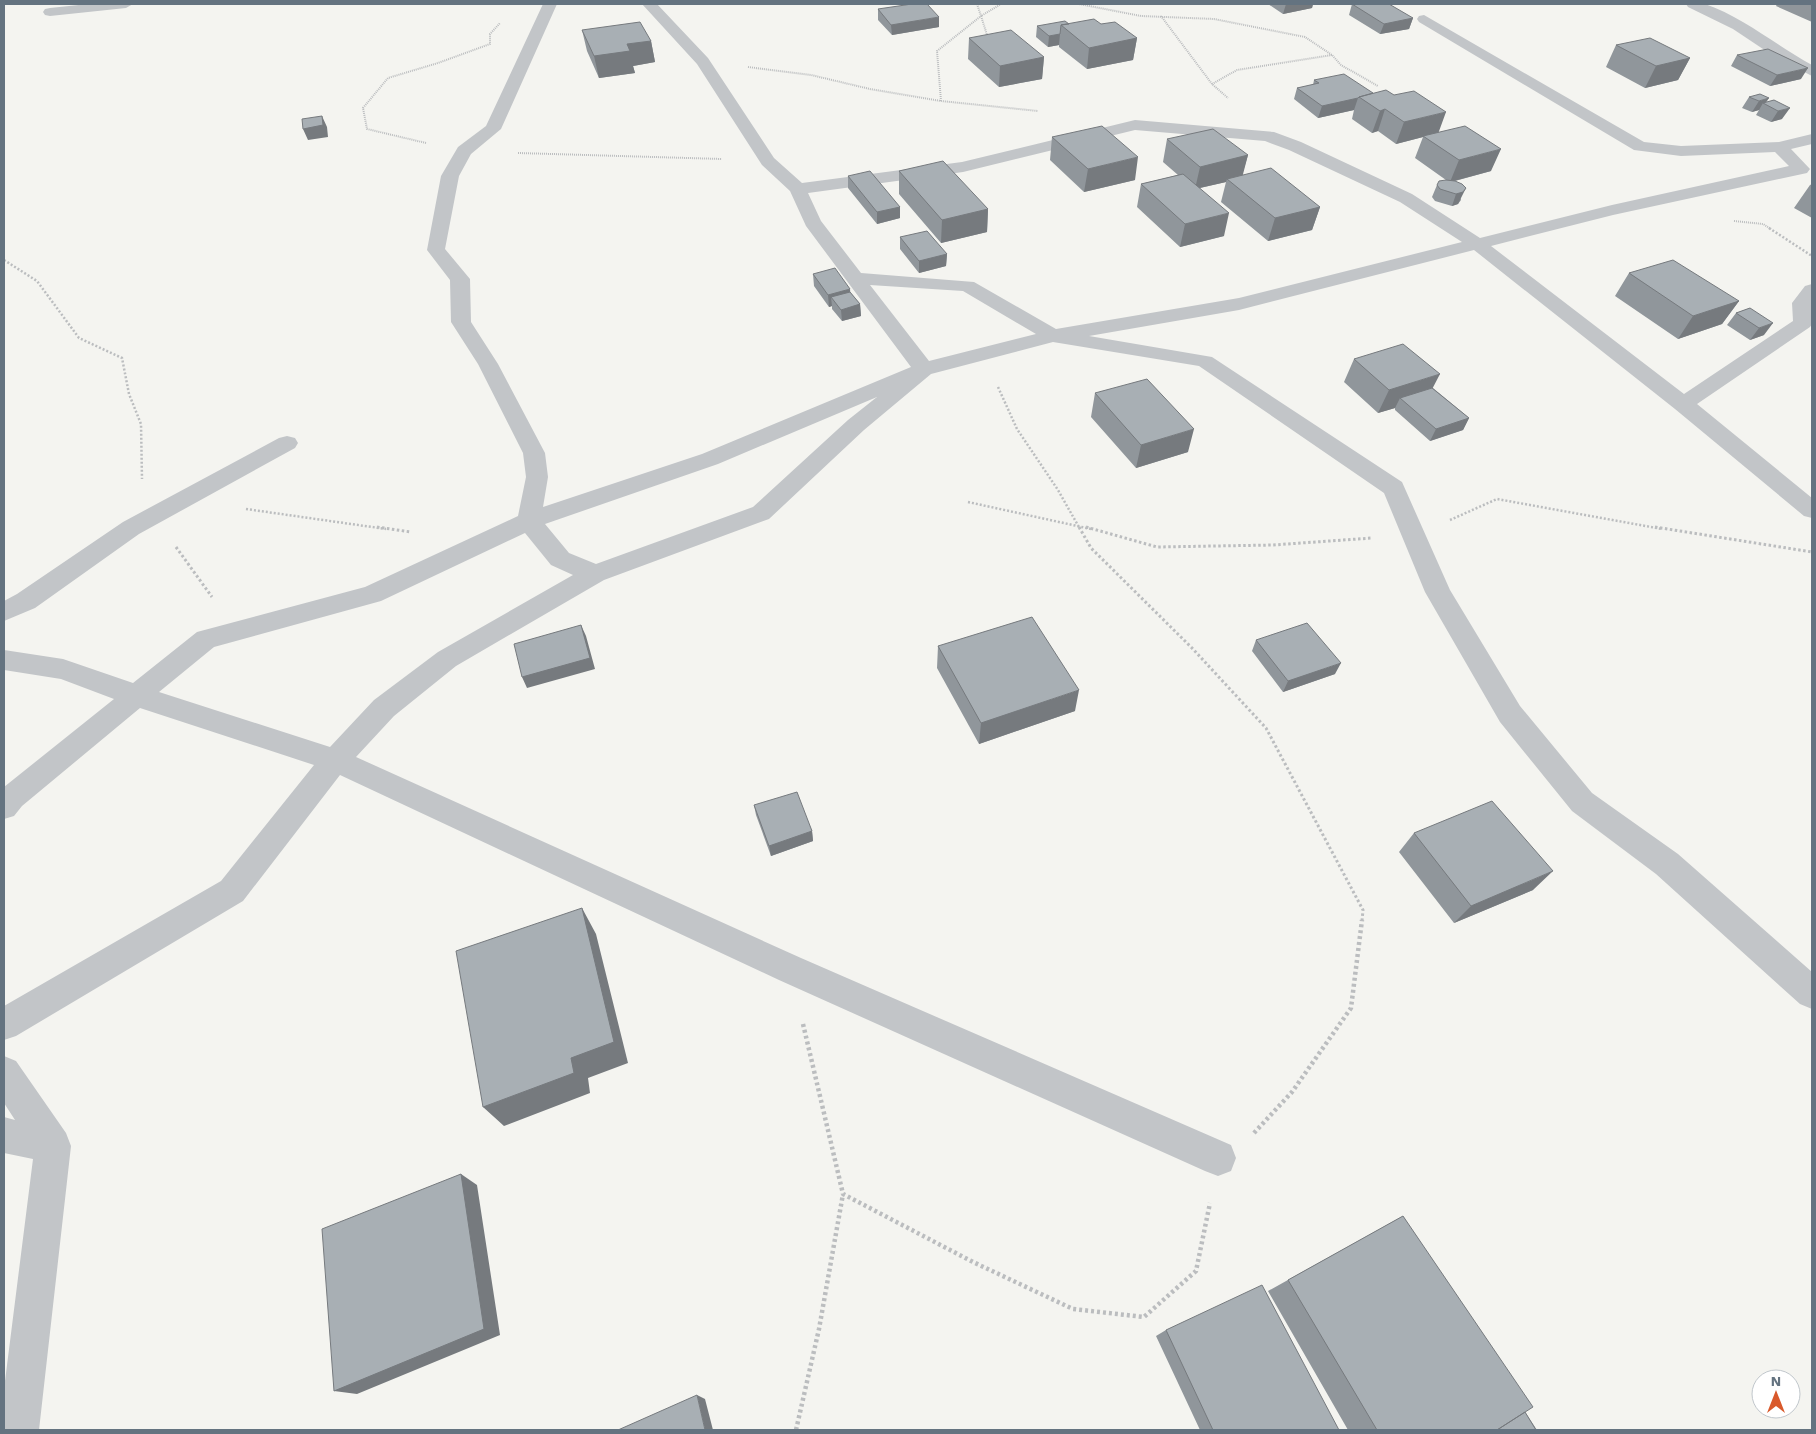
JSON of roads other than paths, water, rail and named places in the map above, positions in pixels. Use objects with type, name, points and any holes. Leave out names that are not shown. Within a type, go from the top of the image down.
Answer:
[{"type":"street","points":[[50,12],[126,4]]},
{"type":"street","points":[[550,4],[493,129],[464,152],[450,176],[436,250],[460,279],[461,322],[488,364],[534,453],[537,477],[529,521],[560,559],[595,574]]},
{"type":"street","points":[[650,4],[703,60],[768,161],[798,189],[812,222],[924,369]]},
{"type":"street","points":[[1693,4],[1738,26],[1780,54],[1812,70]]},
{"type":"street","points":[[1424,19],[1640,146],[1681,151],[1779,147],[1812,138]]},
{"type":"street","points":[[798,189],[963,168],[1038,147],[1135,125],[1268,136],[1295,146],[1406,198],[1477,244],[1683,404],[1812,510]]},
{"type":"street","points":[[4,807],[12,797],[134,695],[206,639],[372,594],[529,521],[710,459],[924,369],[1053,336],[1239,304],[1612,210],[1801,169],[1779,147]]},
{"type":"street","points":[[854,278],[967,286],[1053,336],[1205,361],[1394,488],[1438,592],[1510,714],[1582,802],[1668,864],[1812,992]]},
{"type":"street","points":[[1683,404],[1803,323],[1802,303],[1812,290]]},
{"type":"street","points":[[4,1024],[232,892],[335,760],[384,708],[447,660],[595,574],[761,513],[856,425],[924,369]]},
{"type":"street","points":[[4,612],[26,601],[131,528],[287,443]]},
{"type":"street","points":[[4,660],[63,669],[134,695],[335,760],[790,969],[1218,1158]]},
{"type":"street","points":[[4,1073],[53,1146],[19,1430]]},
{"type":"street","points":[[4,1135],[53,1146]]}]
